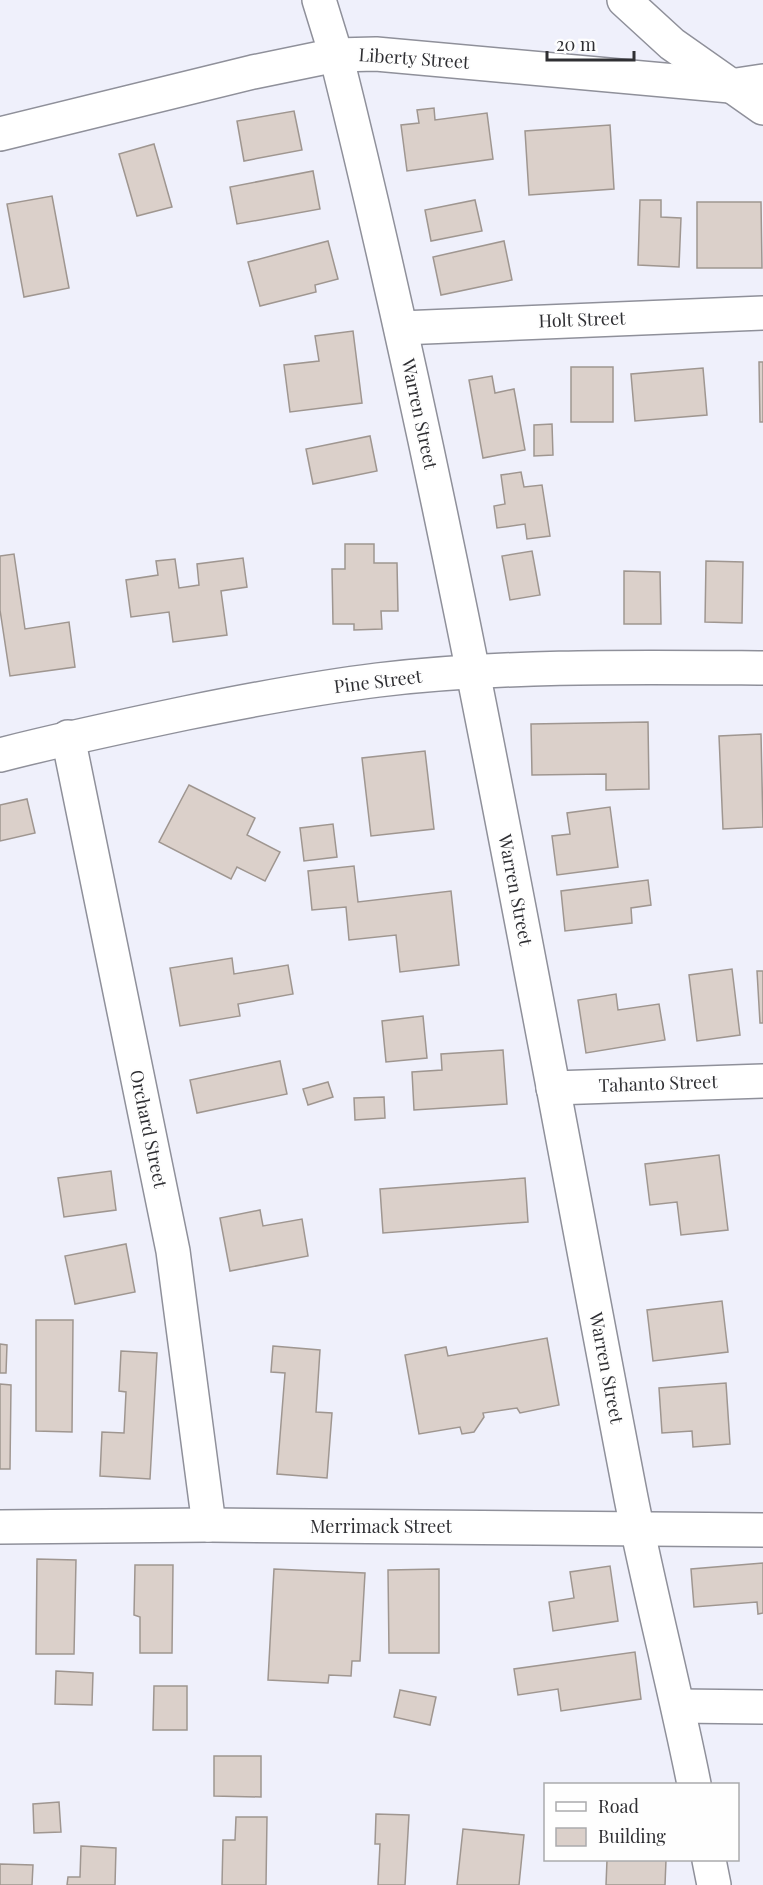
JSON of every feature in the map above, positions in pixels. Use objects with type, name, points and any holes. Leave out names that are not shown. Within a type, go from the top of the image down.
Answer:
[{"type":"street","name":"Warren Street","points":[[319,0],[336,55],[401,328],[473,672],[637,1529],[694,1783]]},
{"type":"street","points":[[624,0],[672,44],[763,108]]},
{"type":"street","name":"Liberty Street","points":[[0,134],[253,72],[336,55],[375,54],[730,86],[763,81]]},
{"type":"street","name":"Holt Street","points":[[401,328],[763,313]]},
{"type":"street","name":"Pine Street","points":[[0,755],[68,737],[278,694],[378,680],[570,667],[763,668]]},
{"type":"street","name":"Orchard Street","points":[[68,737],[172,1251],[209,1525]]},
{"type":"street","name":"Tahanto Street","points":[[553,1088],[763,1081]]},
{"type":"street","name":"Merrimack Street","points":[[0,1527],[209,1525],[763,1530]]},
{"type":"street","points":[[678,1706],[763,1707]]},
{"type":"street","points":[[709,1861],[714,1885]]},
{"type":"building","points":[[434,108],[435,120],[487,113],[493,159],[407,171],[401,125],[419,123],[417,110]]},
{"type":"building","points":[[294,111],[302,150],[244,161],[237,121]]},
{"type":"building","points":[[610,125],[614,189],[529,195],[525,131]]},
{"type":"building","points":[[154,144],[172,207],[137,216],[119,154]]},
{"type":"building","points":[[313,171],[320,209],[237,224],[230,187]]},
{"type":"building","points":[[52,196],[69,288],[24,297],[7,204]]},
{"type":"building","points":[[475,200],[482,231],[431,241],[425,210]]},
{"type":"building","points":[[640,200],[661,200],[661,217],[681,218],[679,267],[638,265]]},
{"type":"building","points":[[697,202],[761,202],[762,268],[697,268]]},
{"type":"building","points":[[328,241],[338,279],[315,285],[316,292],[260,306],[248,262]]},
{"type":"building","points":[[504,241],[512,280],[441,295],[433,257]]},
{"type":"building","points":[[353,331],[362,403],[290,412],[284,365],[319,361],[315,336]]},
{"type":"building","points":[[759,362],[763,362],[763,422],[760,422]]},
{"type":"building","points":[[571,367],[613,367],[613,422],[571,422]]},
{"type":"building","points":[[703,368],[707,415],[635,421],[631,374]]},
{"type":"building","points":[[492,376],[495,393],[514,389],[525,450],[483,458],[469,380]]},
{"type":"building","points":[[552,424],[553,455],[534,456],[534,425]]},
{"type":"building","points":[[370,436],[377,471],[313,484],[306,449]]},
{"type":"building","points":[[521,472],[524,487],[542,485],[550,536],[527,539],[525,524],[497,528],[494,506],[505,504],[501,475]]},
{"type":"building","points":[[345,544],[374,544],[374,563],[397,563],[398,611],[381,611],[382,629],[354,630],[354,624],[333,624],[332,569],[345,569]]},
{"type":"building","points":[[532,551],[540,595],[510,600],[502,556]]},
{"type":"building","points":[[14,554],[25,629],[69,622],[75,667],[10,676],[0,610],[0,556]]},
{"type":"building","points":[[243,558],[247,587],[221,591],[227,635],[173,642],[169,612],[131,617],[126,580],[158,575],[156,561],[175,559],[179,588],[199,585],[197,564]]},
{"type":"building","points":[[706,561],[743,562],[742,623],[705,622]]},
{"type":"building","points":[[624,571],[660,572],[661,624],[624,624]]},
{"type":"building","points":[[648,722],[649,789],[606,790],[606,774],[532,775],[531,724]]},
{"type":"building","points":[[761,734],[763,827],[723,829],[719,736]]},
{"type":"building","points":[[425,751],[434,829],[371,836],[362,758]]},
{"type":"building","points":[[189,785],[255,818],[247,835],[280,852],[265,881],[237,867],[231,879],[159,842]]},
{"type":"building","points":[[27,799],[35,833],[0,841],[0,805]]},
{"type":"building","points":[[610,807],[618,867],[557,875],[552,836],[570,834],[567,813]]},
{"type":"building","points":[[333,824],[337,857],[304,861],[300,828]]},
{"type":"building","points":[[354,866],[358,902],[451,891],[459,965],[400,972],[396,935],[349,940],[346,907],[312,910],[308,871]]},
{"type":"building","points":[[648,880],[651,905],[631,908],[632,923],[565,931],[561,891]]},
{"type":"building","points":[[232,958],[234,974],[288,965],[293,994],[238,1004],[240,1016],[180,1026],[170,968]]},
{"type":"building","points":[[732,969],[740,1035],[697,1041],[689,975]]},
{"type":"building","points":[[757,971],[763,971],[763,1023],[760,1023]]},
{"type":"building","points":[[616,994],[618,1010],[659,1004],[665,1040],[586,1053],[578,1000]]},
{"type":"building","points":[[423,1016],[427,1058],[386,1062],[382,1021]]},
{"type":"building","points":[[503,1050],[507,1104],[414,1110],[412,1072],[442,1070],[441,1054]]},
{"type":"building","points":[[280,1061],[287,1094],[197,1113],[190,1080]]},
{"type":"building","points":[[328,1082],[333,1097],[308,1105],[303,1089]]},
{"type":"building","points":[[384,1097],[385,1118],[355,1120],[354,1098]]},
{"type":"building","points":[[719,1155],[728,1230],[681,1235],[677,1202],[650,1205],[645,1164]]},
{"type":"building","points":[[111,1171],[116,1210],[64,1217],[58,1178]]},
{"type":"building","points":[[525,1178],[528,1222],[383,1233],[380,1189]]},
{"type":"building","points":[[260,1210],[263,1226],[302,1219],[308,1256],[230,1271],[220,1218]]},
{"type":"building","points":[[126,1244],[135,1292],[75,1304],[65,1256]]},
{"type":"building","points":[[722,1301],[728,1352],[653,1361],[647,1310]]},
{"type":"building","points":[[36,1320],[73,1320],[72,1432],[36,1431]]},
{"type":"building","points":[[547,1338],[559,1405],[520,1413],[517,1408],[483,1413],[484,1417],[474,1432],[462,1434],[460,1427],[419,1434],[405,1355],[446,1347],[448,1356]]},
{"type":"building","points":[[0,1344],[7,1345],[6,1373],[0,1373]]},
{"type":"building","points":[[273,1346],[320,1350],[316,1412],[332,1413],[327,1478],[277,1474],[285,1373],[271,1372]]},
{"type":"building","points":[[121,1351],[157,1353],[150,1479],[100,1476],[102,1432],[124,1433],[126,1392],[119,1391]]},
{"type":"building","points":[[726,1383],[730,1444],[693,1447],[692,1431],[662,1433],[659,1388]]},
{"type":"building","points":[[0,1384],[11,1385],[10,1469],[0,1469]]},
{"type":"building","points":[[37,1559],[76,1560],[74,1654],[36,1654]]},
{"type":"building","points":[[763,1563],[763,1613],[758,1614],[757,1602],[694,1607],[691,1569]]},
{"type":"building","points":[[135,1565],[173,1565],[172,1653],[140,1653],[140,1617],[134,1615]]},
{"type":"building","points":[[610,1566],[618,1621],[553,1631],[549,1602],[574,1598],[570,1572]]},
{"type":"building","points":[[274,1569],[365,1573],[360,1661],[352,1661],[351,1676],[329,1675],[328,1683],[268,1680]]},
{"type":"building","points":[[439,1569],[439,1653],[389,1653],[388,1570]]},
{"type":"building","points":[[635,1652],[641,1699],[561,1711],[558,1689],[518,1695],[514,1669]]},
{"type":"building","points":[[56,1671],[93,1673],[92,1705],[55,1704]]},
{"type":"building","points":[[154,1686],[187,1686],[187,1730],[153,1730]]},
{"type":"building","points":[[400,1690],[436,1697],[430,1725],[394,1717]]},
{"type":"building","points":[[214,1756],[261,1756],[261,1797],[214,1796]]},
{"type":"building","points":[[59,1802],[61,1832],[34,1833],[33,1804]]},
{"type":"building","points":[[376,1814],[409,1815],[405,1885],[378,1885],[380,1844],[375,1844]]},
{"type":"building","points":[[236,1817],[267,1817],[266,1885],[222,1885],[223,1840],[235,1840]]},
{"type":"building","points":[[463,1829],[524,1835],[519,1885],[457,1885]]},
{"type":"building","points":[[81,1846],[116,1848],[115,1885],[67,1885],[68,1877],[80,1877]]},
{"type":"building","points":[[607,1861],[666,1861],[665,1885],[606,1885]]},
{"type":"building","points":[[0,1864],[33,1865],[32,1885],[0,1885]]}]
